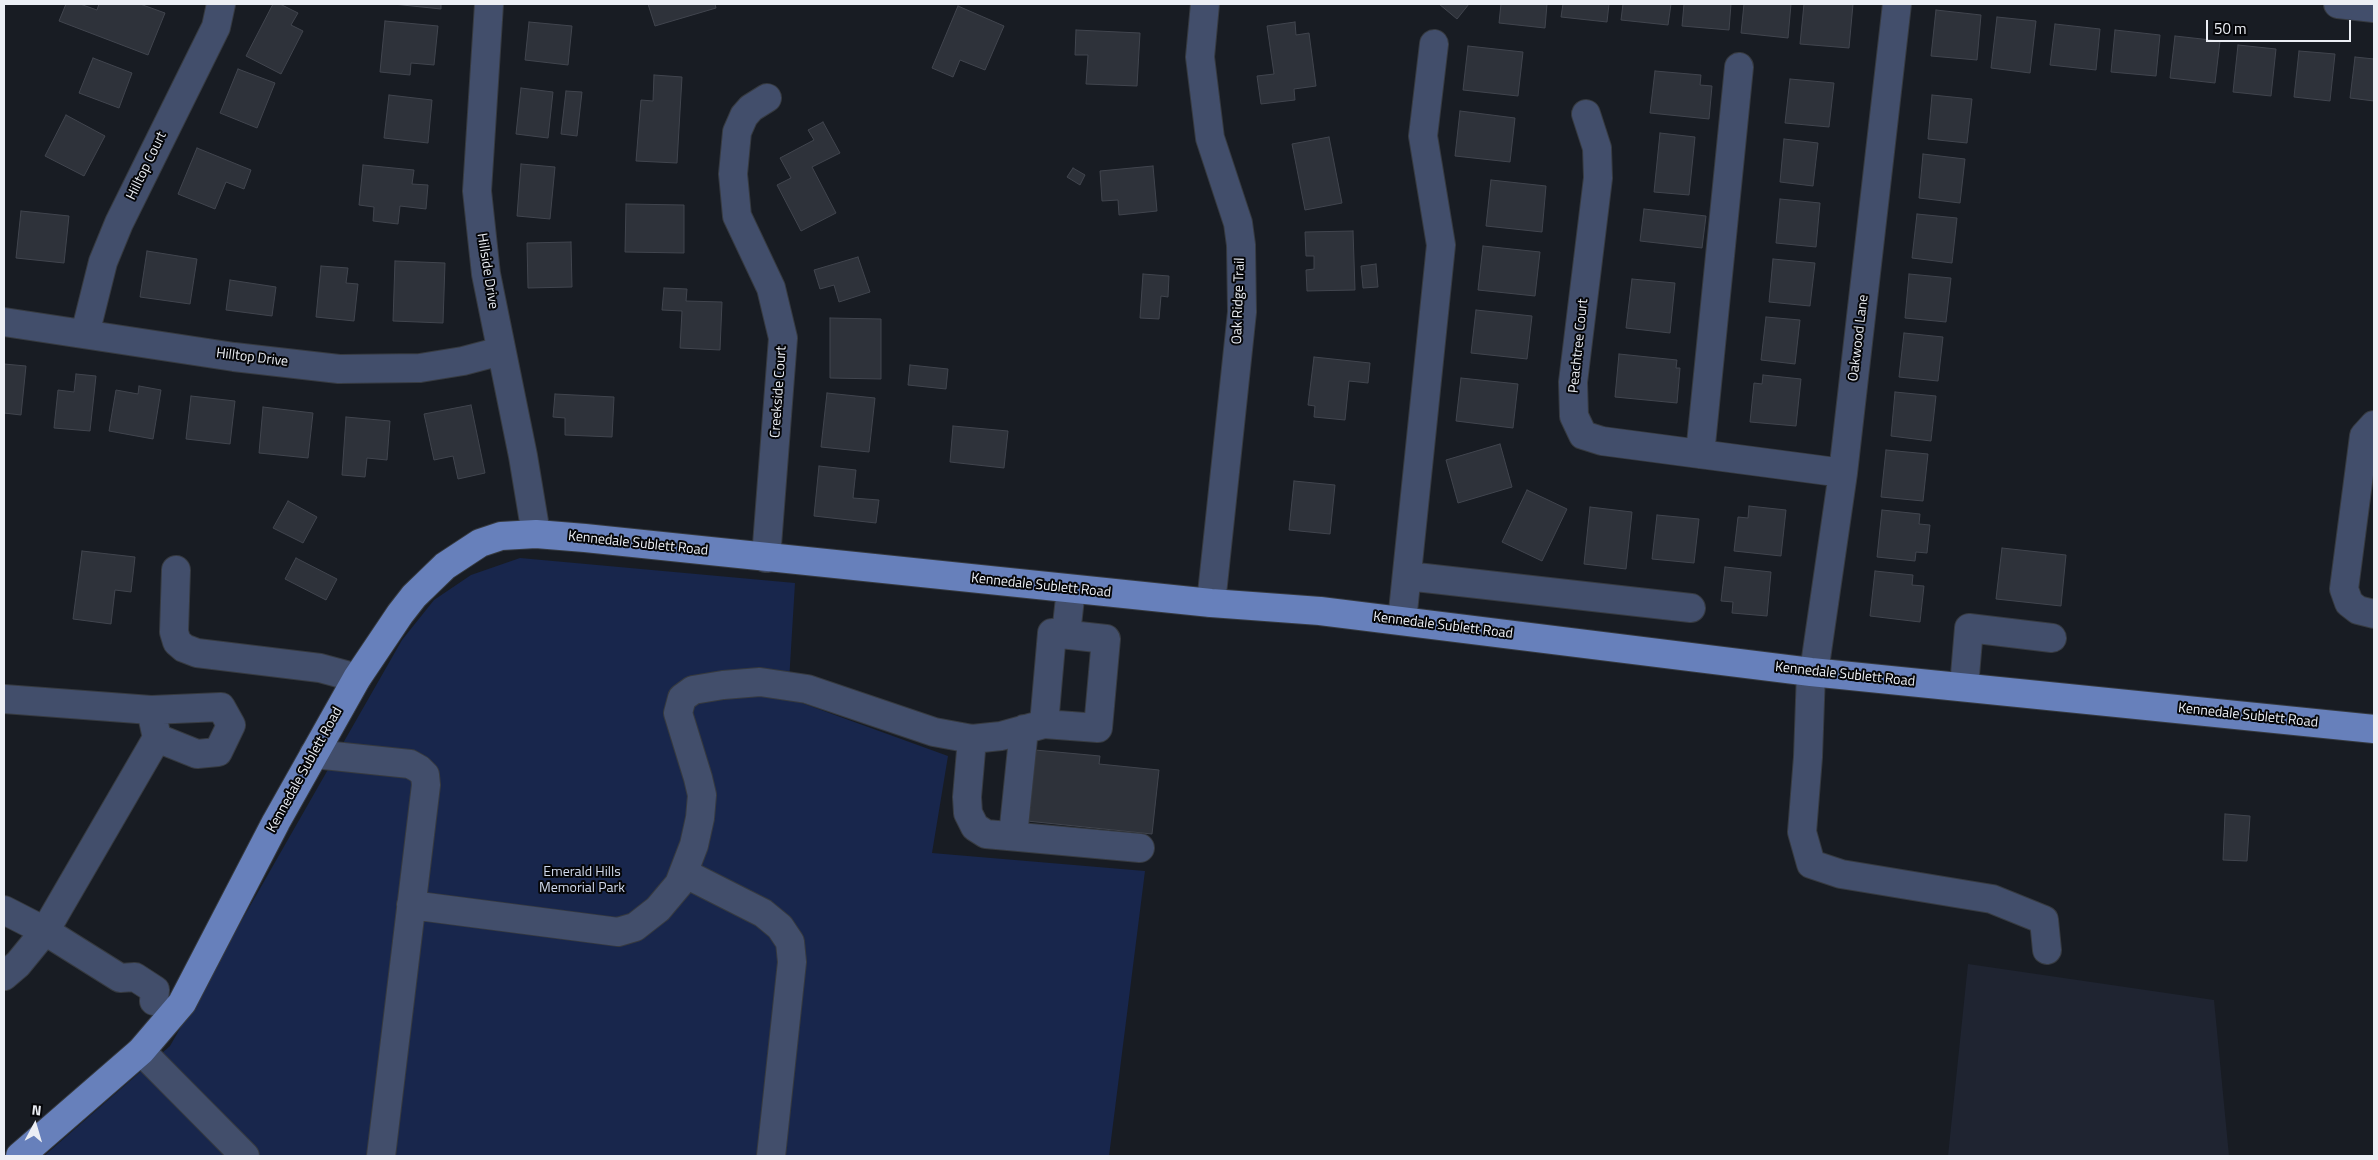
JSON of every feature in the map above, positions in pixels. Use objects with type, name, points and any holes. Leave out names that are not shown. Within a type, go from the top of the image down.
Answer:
[{"type":"main road","name":"Kennedale Sublett Road","points":[[20,1156],[141,1051],[163,1008],[182,1003],[314,754],[357,678],[414,596],[445,566],[480,543],[501,536],[536,534],[585,538],[1071,589],[1212,603],[1320,611],[1813,672],[2374,729]]},
{"type":"street","name":"Hilltop Court","points":[[85,334],[106,254],[216,27],[221,4]]},
{"type":"street","name":"Hillside Drive","points":[[489,4],[477,192],[486,274],[523,456],[536,534]]},
{"type":"street","name":"Oak Ridge Trail","points":[[1205,4],[1200,57],[1210,138],[1238,223],[1241,244],[1242,312],[1212,603]]},
{"type":"street","name":"Oakwood Lane","points":[[1897,4],[1843,473],[1813,672],[1802,832],[1811,864],[1841,874],[1992,899],[2044,920],[2047,950]]},
{"type":"street","points":[[2338,4],[2374,8]]},
{"type":"street","points":[[1402,621],[1441,245],[1423,136],[1434,44]]},
{"type":"street","points":[[1700,454],[1739,67]]},
{"type":"street","name":"Creekside Court","points":[[766,558],[783,338],[771,288],[737,216],[733,174],[737,132],[744,116],[751,108],[767,98]]},
{"type":"street","name":"Peachtree Court","points":[[1586,114],[1597,148],[1598,178],[1573,382],[1574,416],[1582,435],[1602,441],[1843,473]]},
{"type":"street","name":"Hilltop Drive","points":[[4,322],[234,357],[339,368],[420,368],[463,361],[502,351]]},
{"type":"street","points":[[2374,425],[2364,436],[2344,589],[2349,603],[2358,610],[2374,614]]},
{"type":"street","points":[[176,570],[174,632],[177,642],[184,648],[198,653],[320,668],[357,678]]},
{"type":"street","points":[[1407,576],[1691,608]]},
{"type":"street","points":[[1066,634],[1071,589]]},
{"type":"street","points":[[1964,687],[1969,628],[2052,638]]},
{"type":"street","points":[[411,905],[618,932],[635,926],[658,909],[679,884],[696,836],[702,795],[678,713],[682,698],[694,690],[760,682],[807,689],[934,732],[972,739],[1002,736],[1034,727],[1098,728],[1106,639],[1052,633],[1034,727],[1013,836]]},
{"type":"street","points":[[4,699],[151,710],[221,707],[231,725],[218,752],[197,754],[157,738]]},
{"type":"street","points":[[4,976],[18,964],[45,931],[157,738],[151,710]]},
{"type":"street","points":[[972,739],[967,797],[968,813],[975,826],[986,834],[1140,848]]},
{"type":"street","points":[[314,754],[410,764],[425,774],[426,785],[381,1156]]},
{"type":"street","points":[[684,873],[763,914],[780,926],[790,942],[792,962],[771,1156]]},
{"type":"street","points":[[4,910],[45,931],[120,978],[135,977],[155,990],[163,1008]]},
{"type":"street","points":[[141,1051],[245,1156]]},
{"type":"shaded area","points":[[1968,964],[2214,1000],[2229,1156],[1948,1156]]},
{"type":"green space","name":"Emerald Hills Memorial Park","points":[[520,558],[795,583],[788,698],[948,756],[932,853],[1145,871],[1109,1156],[44,1156],[170,1046],[402,640],[434,600],[471,575]]},
{"type":"building","points":[[66,4],[80,4],[97,10],[99,4],[140,4],[165,13],[148,55],[59,21]]},
{"type":"building","points":[[273,4],[280,4],[298,13],[291,25],[303,31],[281,74],[246,56]]},
{"type":"building","points":[[393,4],[441,4],[441,9]]},
{"type":"building","points":[[648,4],[715,4],[716,8],[655,26]]},
{"type":"building","points":[[1439,4],[1469,4],[1457,19]]},
{"type":"building","points":[[1501,4],[1547,4],[1545,28],[1499,23]]},
{"type":"building","points":[[1563,4],[1609,4],[1607,22],[1561,17]]},
{"type":"building","points":[[1623,4],[1671,4],[1668,25],[1621,20]]},
{"type":"building","points":[[1684,4],[1731,4],[1729,30],[1682,26]]},
{"type":"building","points":[[1744,4],[1791,4],[1788,38],[1741,33]]},
{"type":"building","points":[[1804,4],[1853,4],[1849,48],[1800,44]]},
{"type":"building","points":[[958,6],[1004,26],[985,70],[960,60],[953,77],[932,68]]},
{"type":"building","points":[[1936,10],[1981,15],[1977,60],[1931,56]]},
{"type":"building","points":[[1997,17],[2036,21],[2030,73],[1991,68]]},
{"type":"building","points":[[385,21],[438,26],[434,65],[411,63],[410,75],[380,72]]},
{"type":"building","points":[[529,22],[572,26],[568,65],[525,60]]},
{"type":"building","points":[[1295,22],[1296,35],[1309,33],[1316,86],[1294,89],[1295,100],[1261,104],[1257,76],[1274,74],[1267,26]]},
{"type":"building","points":[[2055,24],[2100,29],[2096,70],[2050,65]]},
{"type":"building","points":[[1076,30],[1140,33],[1137,86],[1086,84],[1088,55],[1075,55]]},
{"type":"building","points":[[2115,30],[2160,35],[2156,76],[2111,72]]},
{"type":"building","points":[[2175,36],[2220,41],[2215,83],[2170,78]]},
{"type":"building","points":[[2238,45],[2276,49],[2271,96],[2233,92]]},
{"type":"building","points":[[1468,46],[1523,52],[1518,96],[1463,90]]},
{"type":"building","points":[[2299,51],[2335,54],[2330,101],[2294,97]]},
{"type":"building","points":[[2355,57],[2374,59],[2374,101],[2350,98]]},
{"type":"building","points":[[93,58],[132,73],[119,108],[79,93]]},
{"type":"building","points":[[238,69],[275,83],[257,128],[220,113]]},
{"type":"building","points":[[1655,71],[1701,75],[1700,85],[1712,86],[1709,119],[1650,113]]},
{"type":"building","points":[[654,75],[682,77],[677,163],[636,161],[641,100],[653,101]]},
{"type":"building","points":[[1790,79],[1834,83],[1829,127],[1785,123]]},
{"type":"building","points":[[521,88],[553,92],[548,138],[516,134]]},
{"type":"building","points":[[566,91],[582,92],[577,136],[561,134]]},
{"type":"building","points":[[389,95],[432,100],[428,143],[384,138]]},
{"type":"building","points":[[1932,95],[1972,99],[1967,143],[1928,139]]},
{"type":"building","points":[[1460,111],[1515,118],[1510,162],[1455,156]]},
{"type":"building","points":[[66,115],[105,136],[84,176],[45,156]]},
{"type":"building","points":[[823,122],[840,153],[812,167],[836,213],[801,231],[777,185],[791,178],[780,158],[814,140],[808,130]]},
{"type":"building","points":[[1660,133],[1695,137],[1689,195],[1654,192]]},
{"type":"building","points":[[1329,137],[1342,203],[1305,210],[1292,144]]},
{"type":"building","points":[[1784,139],[1818,143],[1813,186],[1780,182]]},
{"type":"building","points":[[197,148],[251,170],[244,189],[226,182],[215,209],[178,194]]},
{"type":"building","points":[[1923,154],[1965,159],[1960,203],[1919,198]]},
{"type":"building","points":[[521,164],[555,167],[550,219],[517,216]]},
{"type":"building","points":[[363,165],[414,170],[412,184],[428,185],[426,209],[400,206],[398,224],[373,221],[374,207],[359,205]]},
{"type":"building","points":[[1153,166],[1157,211],[1119,215],[1118,200],[1102,201],[1100,171]]},
{"type":"building","points":[[1073,168],[1085,175],[1080,185],[1067,177]]},
{"type":"building","points":[[1491,180],[1546,186],[1542,232],[1486,226]]},
{"type":"building","points":[[1780,199],[1820,203],[1816,247],[1776,243]]},
{"type":"building","points":[[626,204],[684,205],[684,253],[625,252]]},
{"type":"building","points":[[1644,209],[1706,216],[1702,248],[1640,241]]},
{"type":"building","points":[[21,211],[69,216],[64,263],[16,258]]},
{"type":"building","points":[[1917,214],[1957,218],[1952,263],[1912,258]]},
{"type":"building","points":[[1353,231],[1355,290],[1307,291],[1306,270],[1314,269],[1314,256],[1306,256],[1305,232]]},
{"type":"building","points":[[571,242],[572,287],[528,288],[527,243]]},
{"type":"building","points":[[1483,246],[1540,252],[1535,296],[1478,290]]},
{"type":"building","points":[[147,251],[197,259],[190,304],[140,297]]},
{"type":"building","points":[[858,257],[870,292],[839,302],[834,285],[820,289],[814,270]]},
{"type":"building","points":[[1773,259],[1815,263],[1810,306],[1769,302]]},
{"type":"building","points":[[395,261],[445,263],[443,323],[393,321]]},
{"type":"building","points":[[1376,264],[1378,287],[1363,288],[1361,266]]},
{"type":"building","points":[[321,266],[348,268],[346,283],[358,284],[354,321],[316,317]]},
{"type":"building","points":[[1143,274],[1169,276],[1168,297],[1161,296],[1159,319],[1140,318]]},
{"type":"building","points":[[1909,274],[1951,278],[1946,322],[1905,318]]},
{"type":"building","points":[[1632,279],[1675,283],[1670,333],[1626,328]]},
{"type":"building","points":[[230,280],[276,287],[272,316],[226,310]]},
{"type":"building","points":[[664,288],[687,289],[686,301],[722,302],[720,350],[680,348],[682,311],[662,310]]},
{"type":"building","points":[[1476,310],[1532,316],[1527,359],[1471,353]]},
{"type":"building","points":[[1766,317],[1800,320],[1795,364],[1761,360]]},
{"type":"building","points":[[830,318],[881,319],[881,379],[830,378]]},
{"type":"building","points":[[1904,333],[1943,337],[1938,381],[1899,377]]},
{"type":"building","points":[[1619,354],[1677,360],[1676,368],[1680,368],[1677,403],[1615,397]]},
{"type":"building","points":[[1314,357],[1370,363],[1368,383],[1349,381],[1345,420],[1314,417],[1315,406],[1308,405]]},
{"type":"building","points":[[4,364],[26,366],[21,415],[4,413]]},
{"type":"building","points":[[910,365],[948,369],[946,389],[908,385]]},
{"type":"building","points":[[76,374],[96,376],[90,431],[54,428],[58,390],[74,392]]},
{"type":"building","points":[[1763,375],[1801,379],[1796,426],[1750,422],[1754,383],[1762,384]]},
{"type":"building","points":[[1461,378],[1518,384],[1513,428],[1456,421]]},
{"type":"building","points":[[139,386],[161,390],[153,439],[109,431],[116,390],[138,394]]},
{"type":"building","points":[[1895,392],[1936,396],[1931,441],[1891,436]]},
{"type":"building","points":[[827,393],[875,398],[869,452],[821,447]]},
{"type":"building","points":[[555,394],[614,397],[612,437],[565,435],[565,418],[553,417]]},
{"type":"building","points":[[191,396],[235,401],[230,444],[186,439]]},
{"type":"building","points":[[471,405],[485,473],[458,479],[453,456],[434,460],[424,414]]},
{"type":"building","points":[[263,407],[313,413],[308,458],[259,453]]},
{"type":"building","points":[[346,417],[390,421],[387,460],[367,458],[365,477],[342,475]]},
{"type":"building","points":[[953,426],[1008,431],[1004,468],[950,462]]},
{"type":"building","points":[[1500,444],[1512,487],[1458,503],[1446,460]]},
{"type":"building","points":[[1886,450],[1928,454],[1923,501],[1881,497]]},
{"type":"building","points":[[819,466],[856,470],[853,498],[879,500],[876,523],[814,516]]},
{"type":"building","points":[[1294,481],[1335,485],[1330,534],[1289,530]]},
{"type":"building","points":[[1527,490],[1567,509],[1542,561],[1502,542]]},
{"type":"building","points":[[288,501],[317,517],[303,543],[273,528]]},
{"type":"building","points":[[1749,506],[1786,510],[1781,556],[1734,551],[1738,517],[1748,518]]},
{"type":"building","points":[[1590,507],[1632,512],[1626,569],[1584,564]]},
{"type":"building","points":[[1882,510],[1920,514],[1919,524],[1930,525],[1927,553],[1916,552],[1915,561],[1877,557]]},
{"type":"building","points":[[1657,515],[1699,519],[1694,563],[1652,559]]},
{"type":"building","points":[[2002,548],[2066,555],[2061,606],[1996,599]]},
{"type":"building","points":[[82,551],[135,557],[131,592],[115,590],[111,624],[73,619]]},
{"type":"building","points":[[296,558],[337,579],[326,600],[285,579]]},
{"type":"building","points":[[1725,567],[1771,572],[1767,616],[1732,613],[1733,602],[1721,601]]},
{"type":"building","points":[[1875,571],[1913,575],[1912,585],[1924,586],[1920,622],[1870,616]]},
{"type":"building","points":[[1035,750],[1100,756],[1099,764],[1159,770],[1152,834],[1027,821]]},
{"type":"building","points":[[2225,814],[2250,816],[2247,861],[2223,860]]}]
